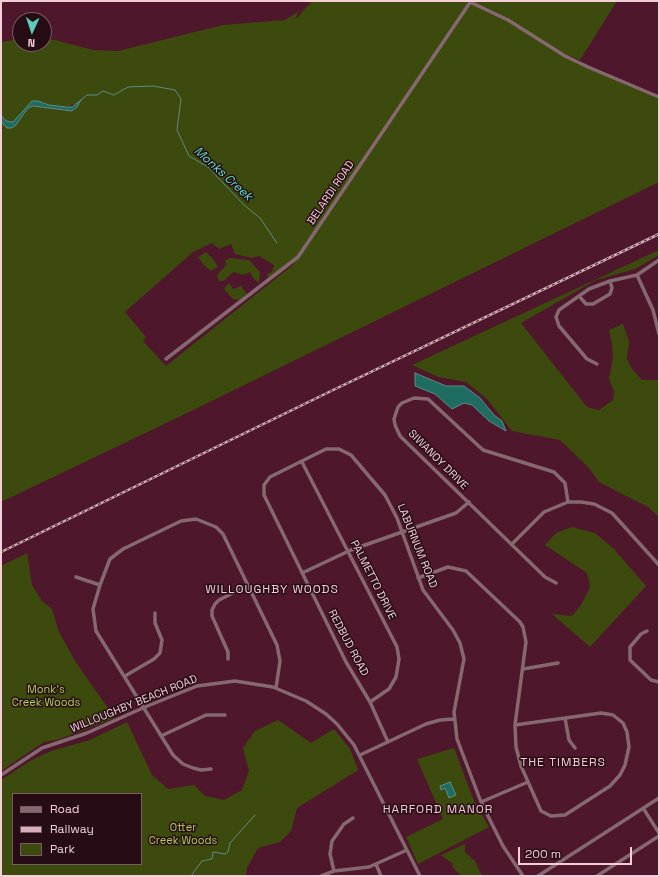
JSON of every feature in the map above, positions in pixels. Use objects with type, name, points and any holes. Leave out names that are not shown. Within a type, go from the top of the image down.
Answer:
[{"type":"street","points":[[471,1],[508,20],[565,56],[659,97]]},
{"type":"street","name":"BELARDI ROAD","points":[[166,359],[298,257],[471,1]]},
{"type":"street","points":[[598,364],[587,359],[557,321],[558,310],[599,285],[636,274],[659,260]]},
{"type":"street","points":[[636,274],[653,310],[659,334]]},
{"type":"street","points":[[579,296],[586,304],[593,304],[610,294],[612,288],[610,281]]},
{"type":"street","name":"SIWANOY DRIVE","points":[[556,583],[545,577],[397,431],[395,425],[396,414],[402,402],[414,398],[428,399],[483,450],[554,472],[564,483],[568,502]]},
{"type":"street","name":"LABURNUM ROAD","points":[[302,462],[326,449],[339,449],[345,451],[361,464],[385,495],[397,518],[418,578],[432,605],[458,636],[463,651],[463,667],[456,696],[454,719],[460,751],[481,802],[503,846],[522,876]]},
{"type":"street","name":"PALMETTO DRIVE","points":[[302,462],[397,647],[399,654],[399,668],[393,683],[382,694],[370,702]]},
{"type":"street","name":"REDBUD ROAD","points":[[302,462],[270,477],[265,483],[263,489],[265,499],[346,662],[370,702],[388,742]]},
{"type":"street","points":[[302,573],[348,551],[456,513],[469,502]]},
{"type":"street","points":[[512,544],[544,512],[568,502],[594,504],[612,513],[659,566]]},
{"type":"street","points":[[212,770],[201,770],[183,764],[173,755],[94,626],[93,609],[107,564],[116,553],[174,524],[185,520],[196,519],[210,523],[222,534],[279,650],[280,661],[276,688]]},
{"type":"street","points":[[418,578],[448,567],[461,568],[472,575],[520,622],[523,627],[526,642],[516,725],[516,747],[528,782],[541,811],[551,816],[561,817],[610,786],[623,770],[629,752],[626,728],[618,718],[607,713],[601,712],[516,725]]},
{"type":"street","points":[[76,578],[100,585]]},
{"type":"street","points":[[228,659],[228,652],[212,616],[212,610],[219,600],[247,586]]},
{"type":"street","points":[[126,676],[154,659],[160,653],[162,640],[155,623],[155,613]]},
{"type":"street","points":[[647,631],[641,634],[630,647],[630,660],[651,680],[659,682]]},
{"type":"street","points":[[523,668],[558,663]]},
{"type":"street","name":"WILLOUGHBY BEACH ROAD","points":[[1,775],[42,748],[87,733],[197,686],[235,681],[260,684],[276,688],[306,701],[326,714],[337,724],[360,755],[420,876]]},
{"type":"street","points":[[161,736],[206,715],[225,715]]},
{"type":"street","points":[[565,718],[569,740],[575,748]]},
{"type":"street","points":[[360,755],[434,722],[454,719]]},
{"type":"street","points":[[481,802],[528,782]]},
{"type":"street","points":[[538,876],[659,798]]},
{"type":"street","points":[[597,876],[659,834],[643,808]]},
{"type":"street","points":[[334,871],[330,854],[332,841],[344,824],[354,818]]},
{"type":"street","points":[[321,876],[334,871],[376,864],[407,850]]},
{"type":"street","points":[[376,864],[382,876]]},
{"type":"green space","points":[[312,1],[617,1],[580,60],[561,53],[659,97],[659,182],[181,416],[1,502],[1,122],[7,127],[11,128],[15,126],[28,108],[33,106],[67,111],[74,110],[80,102],[66,107],[32,101],[13,123],[6,121],[1,115],[1,42],[12,40],[12,52],[52,52],[52,40],[93,50],[118,51],[223,25],[285,20],[298,12],[295,20]],"holes":[[[212,243],[219,249],[231,244],[235,254],[252,258],[259,256],[274,265],[272,272],[267,274],[269,278],[292,260],[294,264],[166,366],[143,341],[146,337],[125,312],[193,252]]]},
{"type":"green space","points":[[659,250],[659,255],[635,269],[596,280],[521,323],[587,407],[599,410],[613,400],[614,392],[609,379],[613,357],[609,330],[623,324],[629,341],[627,359],[632,369],[642,380],[659,380],[659,517],[648,507],[599,482],[589,468],[560,440],[512,431],[486,398],[466,382],[438,377],[412,365]]},
{"type":"green space","points":[[206,252],[214,260],[218,267],[211,271],[198,257]]},
{"type":"green space","points":[[230,258],[249,260],[260,272],[259,283],[253,278],[250,272],[243,275],[234,272],[223,281],[219,281],[217,275],[226,265],[225,260]]},
{"type":"green space","points":[[229,283],[233,289],[241,286],[247,294],[239,300],[233,299],[224,289]]},
{"type":"green space","points":[[572,527],[595,533],[613,548],[646,586],[590,647],[552,614],[572,616],[581,605],[590,587],[587,573],[545,545],[556,533]]},
{"type":"green space","name":"Monk's Creek Woods","points":[[27,553],[32,585],[42,601],[52,609],[59,632],[75,661],[115,718],[57,740],[44,742],[1,771],[1,566]]},
{"type":"green space","name":"Otter Creek Woods","points":[[278,720],[311,743],[334,729],[350,749],[358,770],[297,808],[291,831],[280,842],[258,848],[247,868],[246,876],[1,876],[1,780],[30,761],[51,751],[90,740],[127,722],[152,775],[168,789],[194,785],[205,796],[224,800],[242,790],[249,771],[243,748],[255,731]]},
{"type":"green space","points":[[454,748],[474,801],[489,827],[418,864],[406,837],[443,819],[417,759]]},
{"type":"green space","points":[[465,844],[465,852],[475,861],[482,876],[461,875],[452,866],[453,864],[441,855]]},
{"type":"shaded area","points":[[81,100],[77,107],[72,111],[33,106],[28,108],[15,126],[11,128],[7,128],[1,122],[1,115],[6,121],[13,122],[32,101],[38,101],[49,105],[72,107]]},
{"type":"shaded area","points":[[415,373],[446,386],[464,386],[480,398],[494,415],[502,421],[506,431],[489,421],[472,405],[464,403],[452,409],[435,394],[415,386]]},
{"type":"shaded area","points":[[450,782],[456,795],[449,798],[445,788],[441,790],[440,786]]},
{"type":"waterway","name":"Monks Creek","points":[[81,100],[87,95],[97,95],[103,91],[114,95],[128,87],[153,86],[175,90],[181,99],[177,130],[189,156],[208,167],[244,205],[260,218],[277,243]]},
{"type":"waterway","points":[[191,876],[202,861],[212,859],[213,852],[225,854],[228,852],[230,843],[255,815]]},
{"type":"railway","points":[[1,552],[329,392],[659,234]]},
{"type":"district","name":"WILLOUGHBY WOODS","points":[[272,590]]},
{"type":"district","name":"THE TIMBERS","points":[[563,763]]},
{"type":"district","name":"HARFORD MANOR","points":[[438,810]]}]
